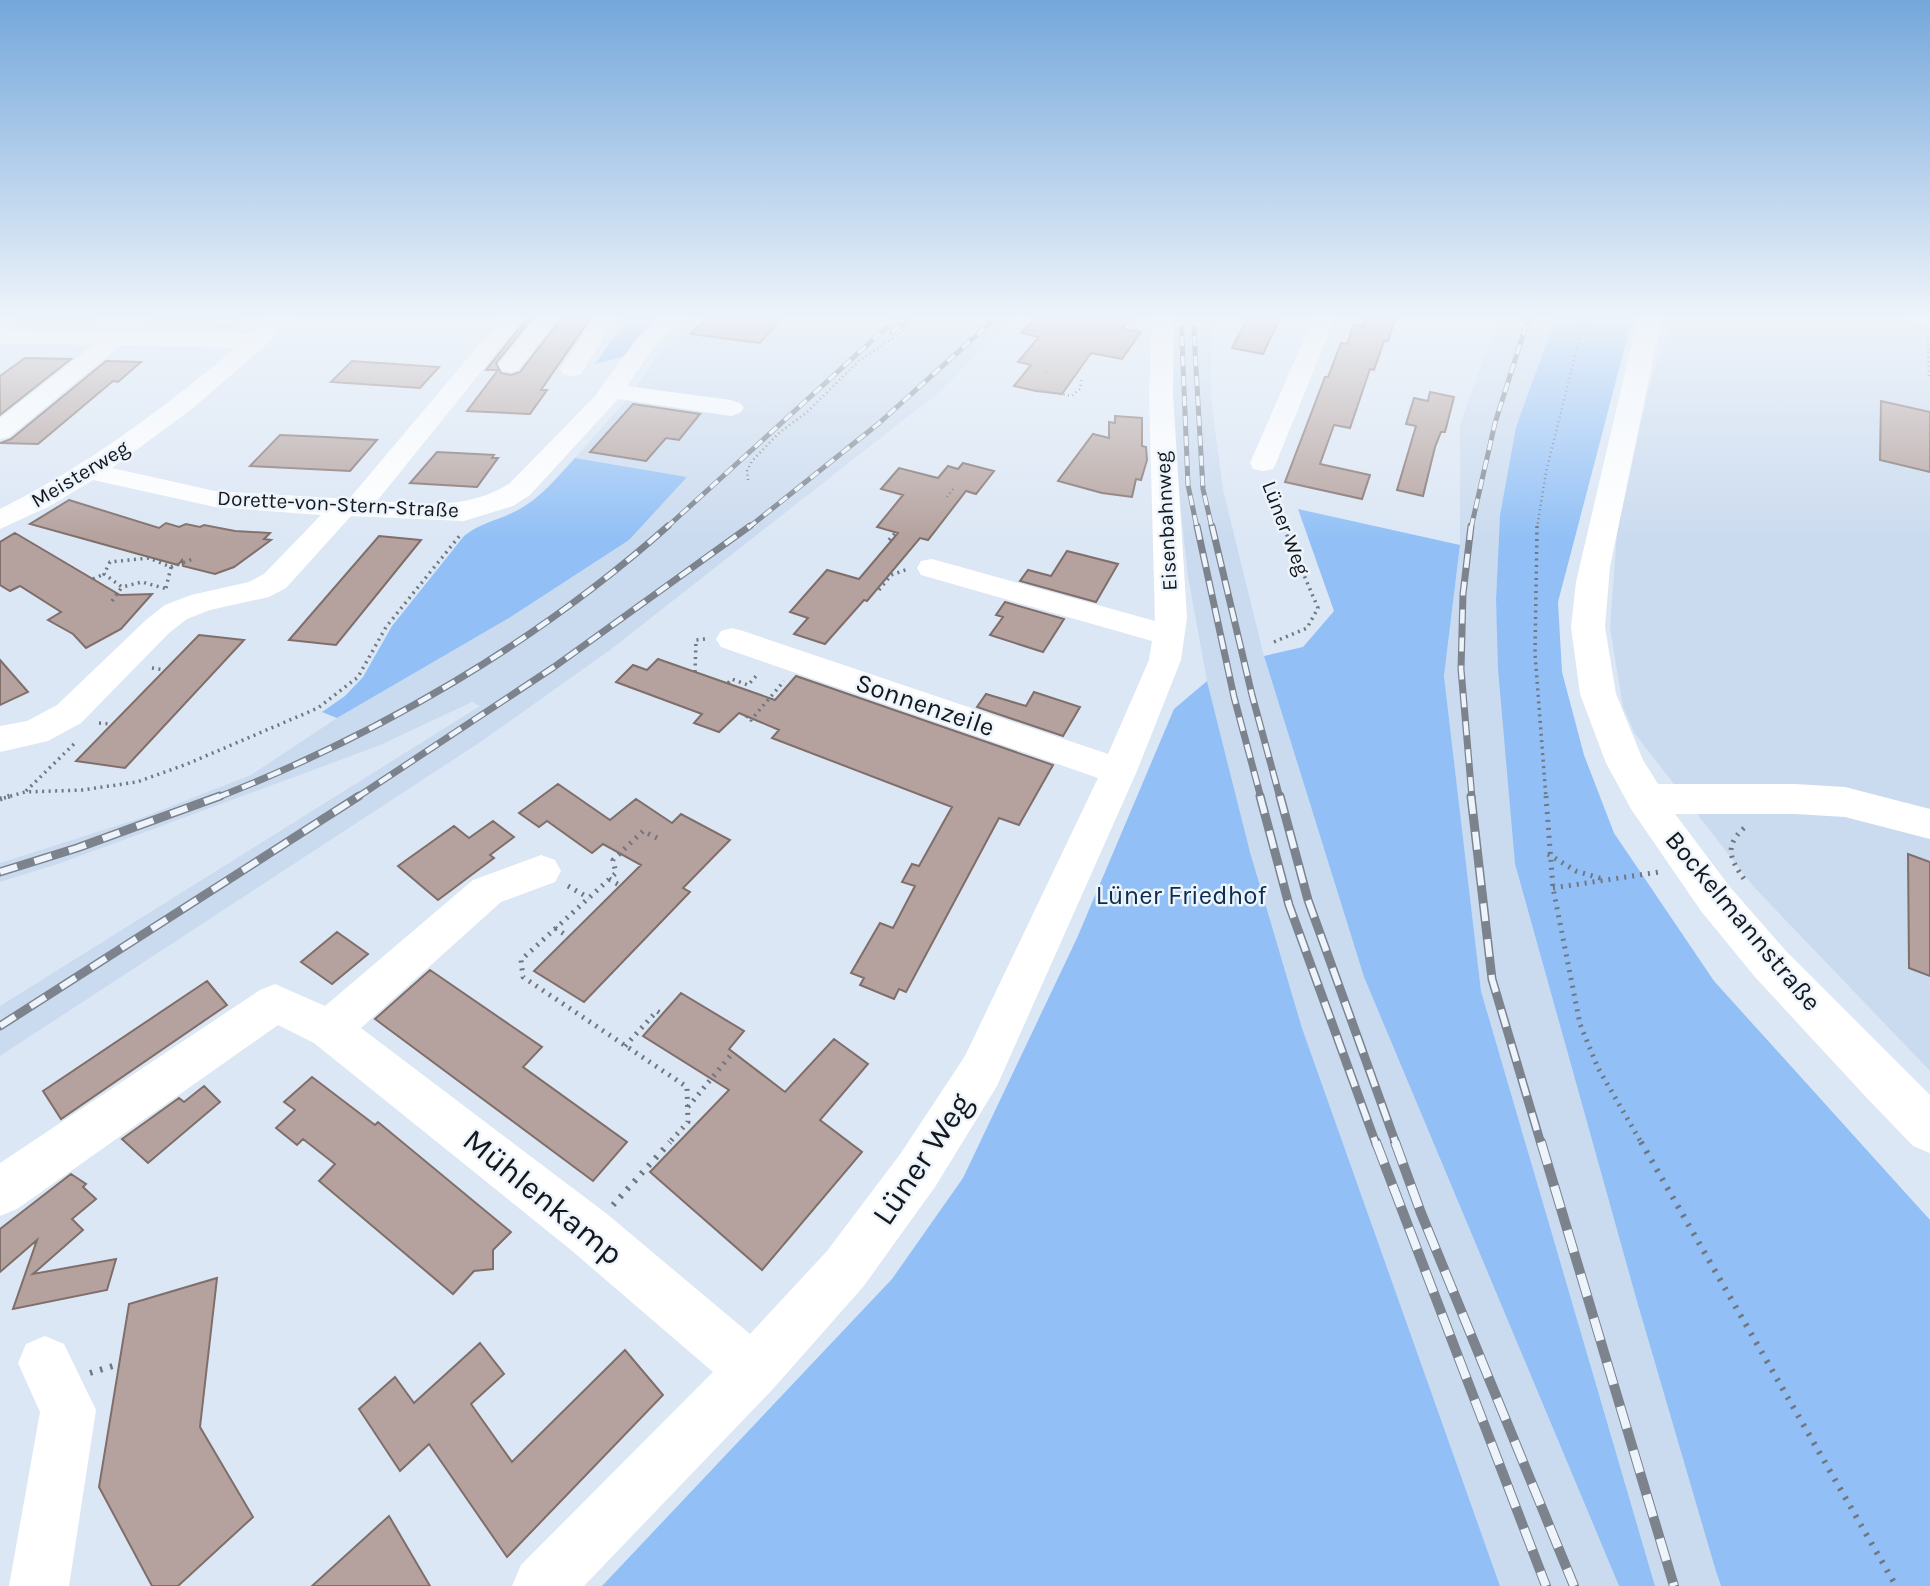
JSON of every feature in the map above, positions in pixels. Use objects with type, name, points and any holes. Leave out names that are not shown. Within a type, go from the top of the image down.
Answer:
[{"type":"main road","name":"Bockelmannstraße","points":[[1631,390],[1589,593],[1588,630],[1595,680],[1612,736],[1645,799],[1690,867],[1782,975],[1930,1129]]},
{"type":"main road","points":[[1645,799],[1795,799],[1845,802],[1930,824]]},
{"type":"street","points":[[0,431],[51,390]]},
{"type":"street","name":"Meisterweg","points":[[0,520],[90,471],[179,409],[201,390]]},
{"type":"street","points":[[0,740],[36,732],[69,714],[158,626],[175,599],[202,602],[258,590],[275,581],[349,508],[452,390]]},
{"type":"street","name":"Eisenbahnweg","points":[[1161,390],[1169,639]]},
{"type":"street","name":"Lüner Weg","points":[[1263,463],[1294,390]]},
{"type":"street","points":[[612,391],[731,408]]},
{"type":"street","name":"Dorette-von-Stern-Straße","points":[[90,471],[215,499],[439,513],[483,508],[520,489],[612,391]]},
{"type":"street","points":[[923,567],[1169,639]]},
{"type":"street","name":"Sonnenzeile","points":[[732,639],[1119,771]]},
{"type":"street","name":"Lüner Weg","points":[[542,1586],[753,1371],[845,1269],[918,1170],[981,1071],[1119,771],[1165,660],[1169,639]]},
{"type":"street","points":[[329,1029],[486,891],[541,871]]},
{"type":"street","name":"Mühlenkamp","points":[[0,1192],[275,1003],[329,1029],[589,1232],[753,1371]]},
{"type":"street","points":[[39,1586],[68,1410],[46,1363]]},
{"type":"path","points":[[748,480],[747,471],[751,461],[780,432],[806,413],[830,390]]},
{"type":"path","points":[[1037,390],[1072,396],[1079,390]]},
{"type":"path","points":[[1566,390],[1546,472],[1537,524],[1535,653],[1548,854],[1580,1024],[1598,1068],[1896,1586]]},
{"type":"path","name":"Lüner Weg","points":[[1263,463],[1266,489],[1318,608],[1307,628],[1274,642]]},
{"type":"path","points":[[947,497],[954,488]]},
{"type":"path","points":[[0,799],[25,792],[82,790],[137,782],[187,764],[329,702],[358,677],[386,627],[483,508]]},
{"type":"path","points":[[889,540],[896,532]]},
{"type":"path","points":[[127,560],[135,554]]},
{"type":"path","points":[[149,558],[155,554]]},
{"type":"path","points":[[93,579],[104,574],[110,562],[149,558],[171,566],[193,559]]},
{"type":"path","points":[[171,566],[175,599]]},
{"type":"path","points":[[878,590],[891,575],[923,567]]},
{"type":"path","points":[[104,574],[122,587]]},
{"type":"path","points":[[112,601],[122,587],[142,582],[175,599]]},
{"type":"path","points":[[159,659],[150,668],[165,670]]},
{"type":"path","points":[[747,716],[746,718],[751,720],[801,662]]},
{"type":"path","points":[[101,718],[96,723],[112,724]]},
{"type":"path","points":[[25,792],[76,742]]},
{"type":"path","points":[[1553,888],[1733,862],[1729,847],[1734,836],[1744,828]]},
{"type":"path","points":[[589,1232],[688,1122],[687,1087],[523,977],[521,960],[616,873],[613,860],[643,831],[657,838]]},
{"type":"path","points":[[1548,854],[1576,871],[1607,880]]},
{"type":"path","points":[[609,879],[621,886]]},
{"type":"path","points":[[555,928],[569,937]]},
{"type":"path","points":[[625,1046],[657,1011],[662,1014]]},
{"type":"path","points":[[688,1107],[730,1056],[725,1053]]},
{"type":"shaded area","points":[[635,390],[941,390],[610,650],[482,741],[0,1056],[0,1006],[480,706],[472,702],[378,746],[61,863],[0,882],[0,863],[141,818],[251,775],[337,718],[509,618],[687,477],[575,458]]},
{"type":"shaded area","points":[[1172,390],[1211,390],[1223,490],[1264,656],[1364,977],[1619,1586],[1500,1586],[1302,1028],[1250,852],[1207,681],[1188,577],[1176,465]]},
{"type":"shaded area","points":[[1473,390],[1529,390],[1516,427],[1500,515],[1496,599],[1515,864],[1636,1298],[1721,1586],[1655,1586],[1481,991],[1444,676],[1460,545],[1460,425]]},
{"type":"shaded area","points":[[1648,390],[1930,390],[1930,1071],[1753,886],[1635,734],[1623,707],[1610,628],[1617,533]]},
{"type":"green space","points":[[1529,390],[1614,390],[1558,602],[1562,672],[1584,755],[1614,833],[1714,981],[1930,1220],[1930,1586],[1721,1586],[1636,1298],[1515,864],[1498,669],[1496,599],[1500,515],[1516,427]]},
{"type":"green space","points":[[575,458],[687,477],[629,540],[509,618],[337,718],[322,712],[345,696],[363,677],[392,626],[464,536],[477,527],[526,505],[548,487]]},
{"type":"green space","points":[[1298,509],[1460,545],[1444,676],[1481,991],[1655,1586],[1619,1586],[1364,977],[1264,656],[1303,647],[1334,611]]},
{"type":"green space","name":"Lüner Friedhof","points":[[1207,681],[1250,852],[1302,1028],[1500,1586],[602,1586],[892,1279],[963,1178],[1077,938],[1174,709]]},
{"type":"building","points":[[0,390],[32,390],[0,415]]},
{"type":"building","points":[[71,390],[102,390],[38,444],[0,443],[11,439]]},
{"type":"building","points":[[483,390],[547,390],[530,414],[467,411]]},
{"type":"building","points":[[1032,390],[1065,390],[1062,394]]},
{"type":"building","points":[[1320,390],[1363,390],[1350,428],[1334,425],[1320,464],[1370,475],[1362,499],[1285,482]]},
{"type":"building","points":[[1430,392],[1454,397],[1445,432],[1441,432],[1435,447],[1423,496],[1397,490],[1416,426],[1406,424],[1414,398],[1428,401]]},
{"type":"building","points":[[1881,401],[1930,412],[1930,472],[1880,460]]},
{"type":"building","points":[[633,404],[700,414],[679,440],[666,438],[646,461],[590,452]]},
{"type":"building","points":[[1115,416],[1142,418],[1142,446],[1146,447],[1147,460],[1141,480],[1136,479],[1132,497],[1102,493],[1058,481],[1093,434],[1109,438],[1109,422],[1115,423]]},
{"type":"building","points":[[280,435],[377,440],[350,471],[250,466]]},
{"type":"building","points":[[437,452],[494,455],[492,458],[498,458],[477,487],[410,483]]},
{"type":"building","points":[[963,463],[994,471],[976,494],[966,491],[928,540],[920,538],[867,601],[864,600],[825,644],[794,634],[808,618],[790,612],[827,570],[859,579],[898,533],[877,527],[903,495],[881,489],[899,468],[938,478],[948,466],[958,469]]},
{"type":"building","points":[[69,500],[159,528],[166,523],[179,527],[186,524],[200,527],[204,525],[235,531],[270,533],[264,539],[271,540],[234,567],[215,574],[183,566],[182,560],[178,565],[30,524]]},
{"type":"building","points":[[15,533],[120,595],[152,594],[121,629],[86,648],[73,634],[48,620],[61,612],[20,586],[10,591],[0,585],[0,542]]},
{"type":"building","points":[[379,536],[421,540],[336,645],[289,640]]},
{"type":"building","points":[[1067,551],[1118,564],[1096,602],[1020,581],[1028,570],[1051,576]]},
{"type":"building","points":[[1005,602],[1064,619],[1043,652],[990,635],[1003,617],[996,615]]},
{"type":"building","points":[[199,635],[244,640],[125,768],[76,761]]},
{"type":"building","points":[[658,659],[775,700],[796,676],[1053,765],[1019,825],[999,818],[906,992],[899,989],[894,999],[860,985],[864,978],[851,973],[880,923],[893,928],[915,886],[902,882],[912,864],[919,866],[952,807],[772,738],[779,730],[739,713],[719,732],[694,723],[702,714],[616,682],[633,665],[647,670]]},
{"type":"building","points":[[0,660],[28,692],[0,705]]},
{"type":"building","points":[[1034,692],[1080,707],[1063,736],[977,707],[986,694],[1026,706]]},
{"type":"building","points":[[558,784],[610,820],[636,799],[672,823],[681,814],[730,840],[683,888],[690,892],[584,1002],[534,971],[641,865],[603,844],[592,853],[547,821],[539,827],[519,813]]},
{"type":"building","points":[[493,821],[514,837],[490,855],[494,858],[438,900],[398,866],[454,826],[469,838]]},
{"type":"building","points":[[1908,854],[1930,862],[1930,976],[1909,968]]},
{"type":"building","points":[[337,932],[368,954],[332,984],[301,962]]},
{"type":"building","points":[[430,970],[542,1047],[523,1067],[627,1142],[593,1181],[375,1019]]},
{"type":"building","points":[[207,981],[227,1005],[61,1119],[43,1091]]},
{"type":"building","points":[[681,993],[744,1031],[729,1049],[785,1092],[834,1039],[868,1064],[820,1120],[862,1152],[762,1270],[650,1172],[729,1090],[643,1036]]},
{"type":"building","points":[[312,1077],[375,1125],[378,1122],[511,1232],[493,1250],[493,1269],[474,1271],[453,1294],[319,1181],[335,1164],[303,1139],[297,1145],[276,1128],[295,1110],[284,1102]]},
{"type":"building","points":[[204,1086],[220,1102],[148,1163],[122,1139],[179,1098],[184,1102]]},
{"type":"building","points":[[71,1174],[86,1184],[83,1187],[96,1199],[72,1219],[83,1230],[33,1274],[116,1259],[107,1290],[13,1309],[37,1240],[0,1272],[0,1229]]},
{"type":"building","points":[[217,1278],[200,1427],[253,1517],[178,1586],[152,1586],[99,1487],[129,1304]]},
{"type":"building","points":[[480,1343],[504,1374],[471,1404],[512,1462],[625,1350],[663,1395],[507,1557],[429,1444],[400,1471],[359,1409],[395,1377],[414,1403]]},
{"type":"building","points":[[389,1516],[430,1586],[312,1586]]},
{"type":"railway","points":[[666,528],[818,390]]},
{"type":"railway","points":[[748,528],[878,424],[916,390]]},
{"type":"railway","points":[[1184,390],[1188,485],[1197,528]]},
{"type":"railway","points":[[1197,390],[1203,489],[1212,528]]},
{"type":"railway","points":[[1471,528],[1495,423],[1505,390]]},
{"type":"railway","points":[[216,798],[337,745],[454,682],[565,609],[668,526]]},
{"type":"railway","points":[[356,798],[554,667],[750,526]]},
{"type":"railway","points":[[1197,526],[1234,697],[1261,798]]},
{"type":"railway","points":[[1212,526],[1252,695],[1280,798]]},
{"type":"railway","points":[[1471,526],[1463,594],[1461,669],[1472,798]]},
{"type":"railway","points":[[0,872],[77,848],[220,796]]},
{"type":"railway","points":[[0,1026],[359,796]]},
{"type":"railway","points":[[1260,796],[1289,905],[1376,1144]]},
{"type":"railway","points":[[1280,796],[1308,900],[1396,1144]]},
{"type":"railway","points":[[1471,796],[1492,979],[1541,1144]]},
{"type":"railway","points":[[1376,1142],[1546,1586]]},
{"type":"railway","points":[[1395,1142],[1421,1213],[1574,1586]]},
{"type":"railway","points":[[1541,1142],[1674,1586]]}]
